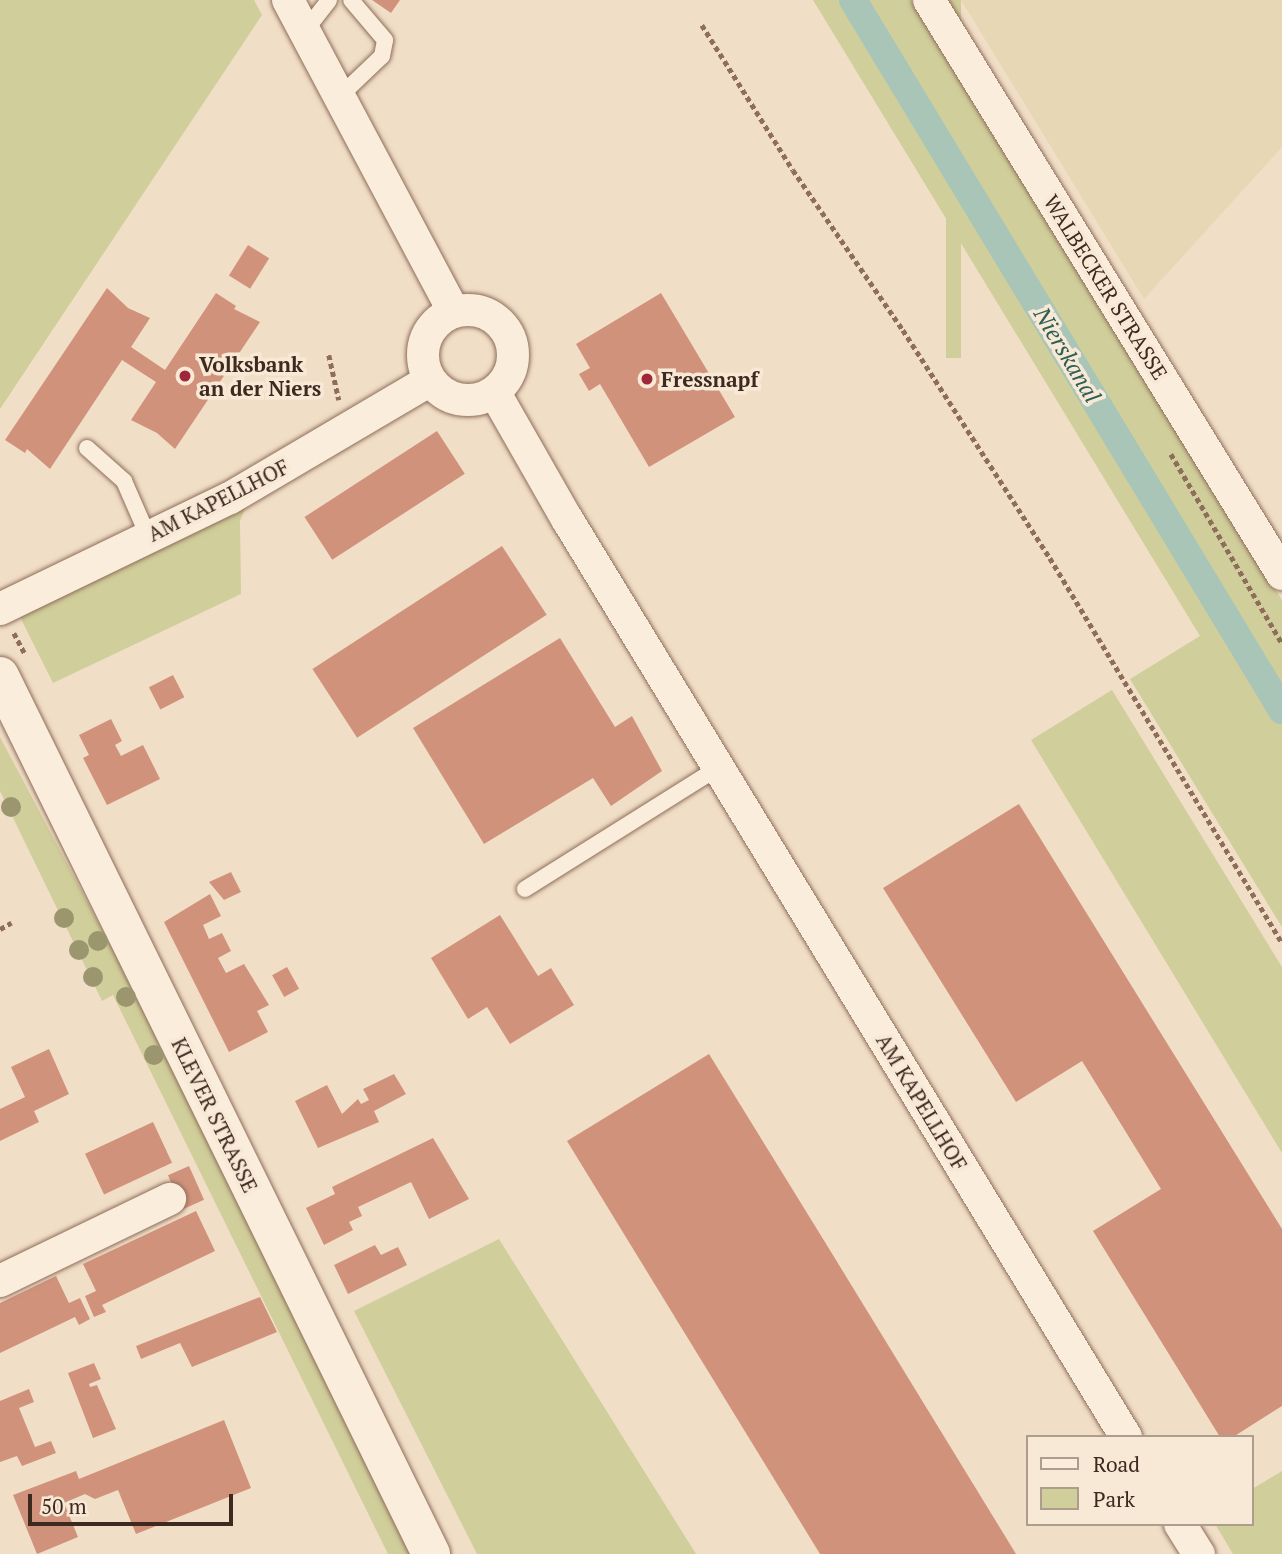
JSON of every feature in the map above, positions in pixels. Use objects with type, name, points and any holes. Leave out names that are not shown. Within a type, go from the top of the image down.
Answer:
[{"type":"main road","name":"KLEVER STRASSE","points":[[0,676],[431,1554]]},
{"type":"street","points":[[288,0],[454,312]]},
{"type":"street","name":"WALBECKER STRASSE","points":[[929,0],[1282,574]]},
{"type":"street","points":[[454,312],[486,313],[509,335],[513,366],[495,393],[478,400],[460,400],[443,393],[430,380],[423,348],[429,332],[454,312]]},
{"type":"street","name":"AM KAPELLHOF","points":[[0,609],[230,498],[430,380]]},
{"type":"street","name":"AM KAPELLHOF","points":[[495,393],[718,768],[1125,1435]]},
{"type":"street","points":[[0,1281],[170,1199]]},
{"type":"street","points":[[1182,1526],[1199,1554]]},
{"type":"lane","points":[[305,31],[329,0]]},
{"type":"lane","points":[[339,97],[382,56],[385,40],[351,0]]},
{"type":"lane","points":[[87,448],[124,481],[148,536]]},
{"type":"lane","points":[[525,889],[718,768]]},
{"type":"path","points":[[702,25],[1042,547],[1282,942]]},
{"type":"path","points":[[329,355],[346,431]]},
{"type":"path","points":[[0,929],[11,923]]},
{"type":"shaded area","points":[[961,0],[1282,0],[1282,147],[1144,299]]},
{"type":"green space","points":[[0,0],[254,0],[262,15],[0,409]]},
{"type":"green space","points":[[813,0],[911,0],[1282,600],[1282,927],[1130,679],[1200,636]]},
{"type":"green space","points":[[946,0],[961,0],[961,358],[946,358]]},
{"type":"green space","points":[[255,484],[240,521],[241,594],[53,683],[13,603]]},
{"type":"green space","points":[[1112,690],[1282,967],[1282,1153],[1031,740]]},
{"type":"green space","points":[[0,737],[132,986],[410,1554],[388,1554],[113,995],[102,1001],[0,791]]},
{"type":"green space","points":[[499,1239],[696,1554],[477,1554],[354,1311]]},
{"type":"green space","points":[[1282,1471],[1282,1554],[1233,1554],[1216,1526],[1254,1526],[1254,1488]]},
{"type":"building","points":[[372,0],[400,0],[391,13]]},
{"type":"building","points":[[248,245],[269,258],[250,289],[229,276]]},
{"type":"building","points":[[107,288],[128,308],[150,318],[131,347],[165,370],[216,293],[236,306],[234,309],[260,322],[175,449],[157,433],[131,420],[156,382],[122,360],[50,469],[27,449],[25,453],[5,440]]},
{"type":"building","name":"Fressnapf","points":[[661,293],[735,417],[649,467],[600,384],[589,391],[579,374],[590,368],[576,344]]},
{"type":"building","points":[[437,431],[465,474],[332,560],[304,517]]},
{"type":"building","points":[[502,546],[547,615],[357,738],[312,669]]},
{"type":"building","points":[[560,638],[615,727],[632,716],[662,771],[611,806],[593,778],[484,844],[413,728]]},
{"type":"building","points":[[173,675],[184,697],[160,710],[149,687]]},
{"type":"building","points":[[111,719],[122,741],[115,745],[121,756],[143,745],[160,779],[107,805],[83,758],[89,755],[79,735]]},
{"type":"building","points":[[1019,804],[1282,1229],[1282,1406],[1236,1435],[1219,1435],[1093,1231],[1161,1189],[1082,1061],[1016,1102],[883,888]]},
{"type":"building","points":[[231,872],[241,892],[224,900],[209,882]]},
{"type":"building","points":[[210,894],[221,916],[203,925],[209,939],[222,933],[231,951],[218,958],[226,973],[244,964],[269,1005],[257,1011],[268,1032],[229,1052],[164,922]]},
{"type":"building","points":[[500,915],[538,976],[551,968],[574,1005],[510,1044],[487,1007],[468,1019],[431,958]]},
{"type":"building","points":[[287,967],[299,989],[284,997],[272,975]]},
{"type":"building","points":[[49,1049],[69,1094],[34,1111],[39,1122],[0,1141],[0,1109],[25,1097],[11,1067]]},
{"type":"building","points":[[709,1054],[1016,1554],[820,1554],[567,1141]]},
{"type":"building","points":[[394,1074],[406,1094],[374,1111],[379,1122],[318,1148],[295,1101],[327,1085],[342,1114],[358,1099],[361,1104],[369,1100],[363,1089]]},
{"type":"building","points":[[153,1122],[172,1163],[104,1194],[85,1154]]},
{"type":"building","points":[[433,1138],[469,1199],[429,1219],[411,1182],[358,1207],[362,1216],[349,1222],[353,1230],[324,1245],[306,1208],[335,1194],[332,1187]]},
{"type":"building","points":[[189,1166],[204,1200],[183,1209],[168,1175]]},
{"type":"building","points":[[196,1211],[215,1251],[102,1305],[106,1312],[94,1317],[85,1296],[96,1291],[83,1264]]},
{"type":"building","points":[[375,1245],[381,1255],[398,1247],[407,1265],[348,1294],[334,1265]]},
{"type":"building","points":[[56,1276],[69,1303],[80,1298],[90,1319],[79,1325],[75,1317],[0,1353],[0,1303]]},
{"type":"building","points":[[260,1297],[277,1332],[192,1367],[180,1343],[141,1359],[136,1346]]},
{"type":"building","points":[[94,1363],[101,1379],[89,1384],[90,1387],[97,1385],[116,1429],[93,1438],[68,1373]]},
{"type":"building","points":[[29,1389],[34,1402],[19,1408],[35,1447],[51,1441],[56,1453],[22,1466],[17,1456],[0,1462],[0,1401]]},
{"type":"building","points":[[224,1420],[251,1488],[136,1534],[118,1490],[95,1499],[85,1494],[64,1503],[78,1537],[37,1554],[13,1495],[76,1471],[79,1479]]},
{"type":"waterway","name":"Nierskanal","points":[[853,0],[1282,710]]},
{"type":"place","name":"Volksbank an der Niers","points":[[185,376]]},
{"type":"place","name":"Fressnapf","points":[[647,379]]}]
